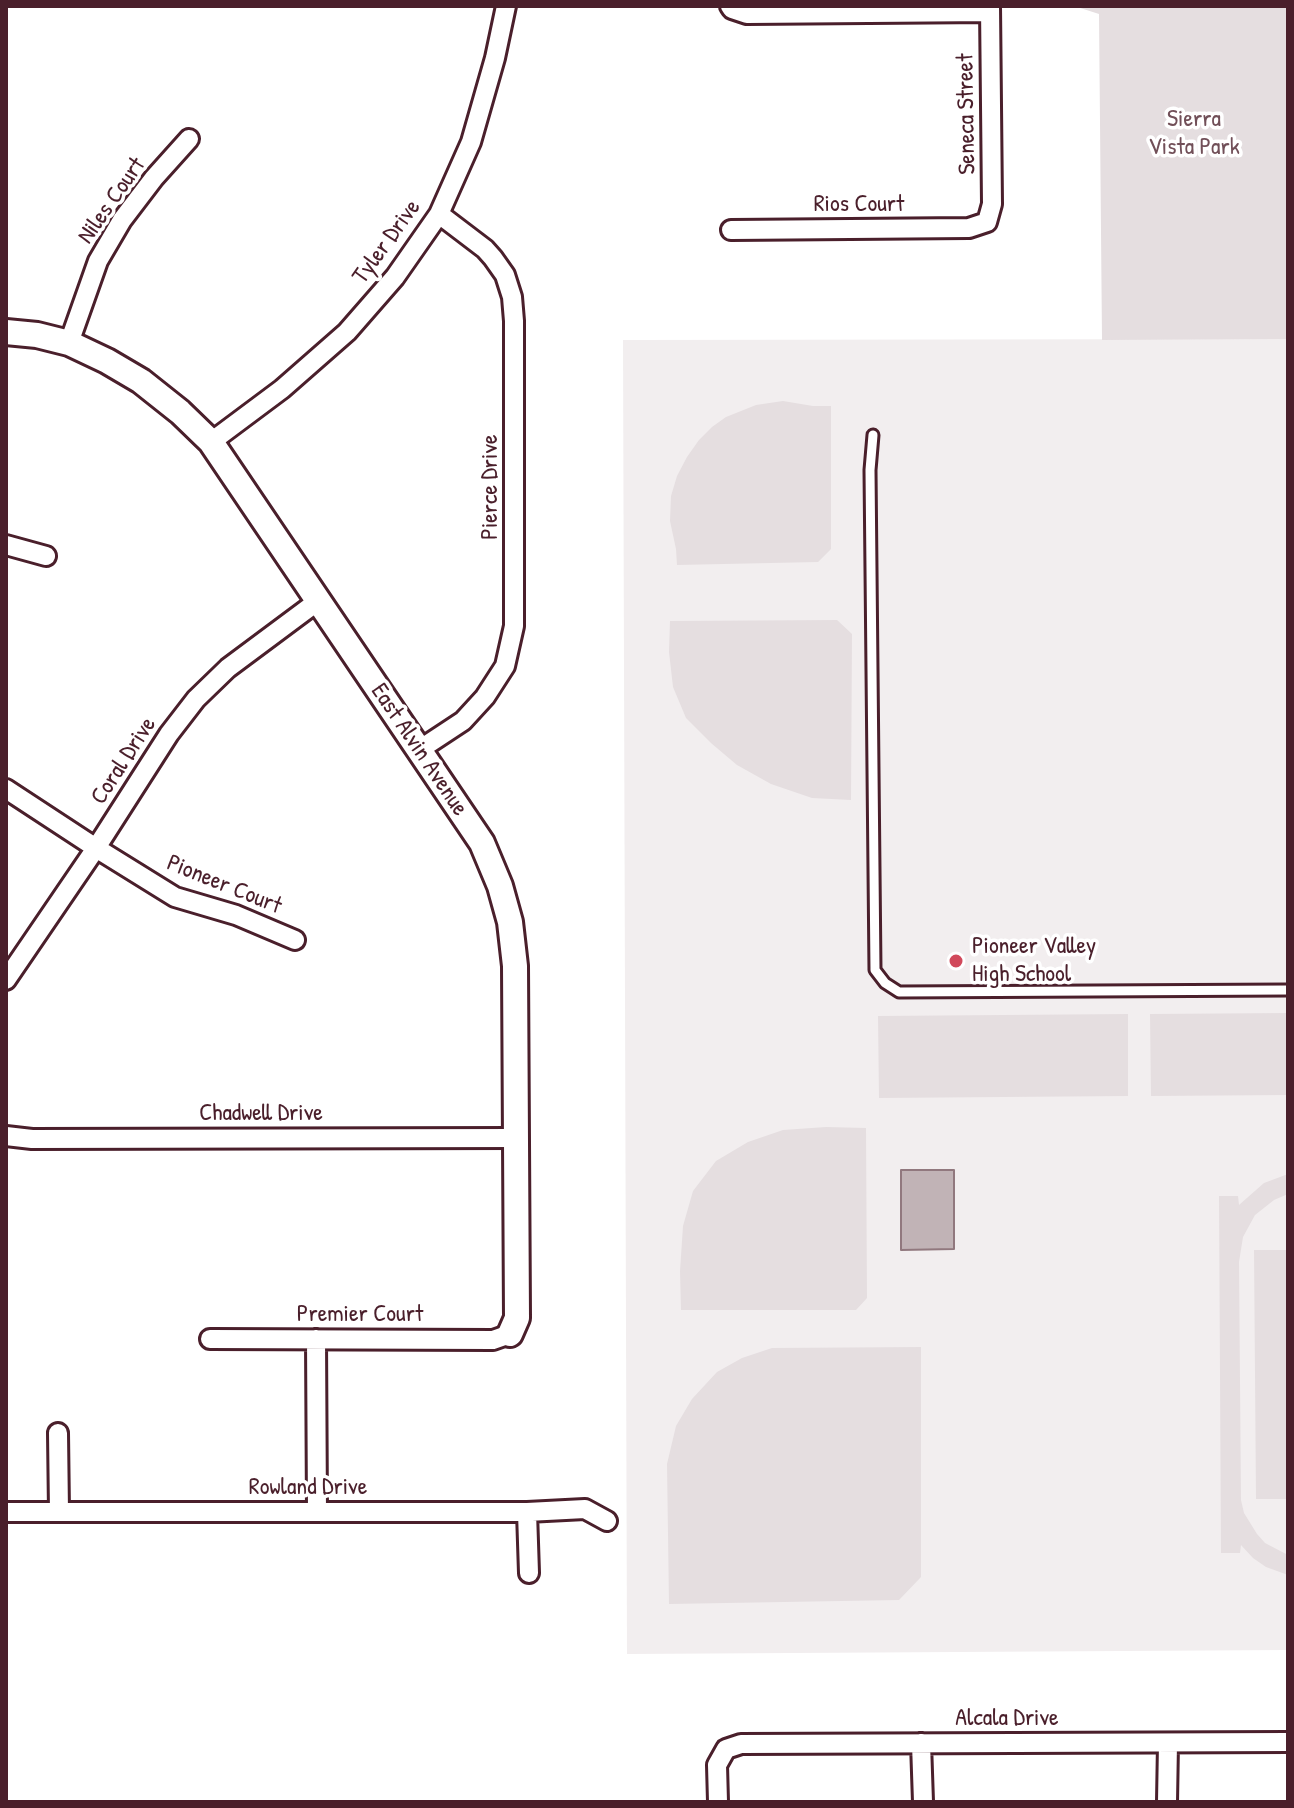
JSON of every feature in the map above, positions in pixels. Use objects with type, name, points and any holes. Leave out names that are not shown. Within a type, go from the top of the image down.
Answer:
[{"type":"street","name":"Tyler Drive","points":[[211,442],[282,389],[347,332],[395,277],[439,214],[471,142],[506,6]]},
{"type":"street","points":[[730,6],[747,14],[990,9]]},
{"type":"street","name":"Seneca Street","points":[[987,222],[992,204],[990,9]]},
{"type":"street","name":"Niles Court","points":[[69,343],[98,261],[122,220],[189,139]]},
{"type":"street","name":"Pierce Drive","points":[[419,750],[463,721],[485,697],[505,666],[514,626],[512,297],[505,275],[493,258],[439,214]]},
{"type":"street","name":"Rios Court","points":[[731,230],[969,228],[987,222]]},
{"type":"street","name":"East Alvin Avenue","points":[[6,332],[69,343],[107,361],[141,381],[211,442],[482,843],[500,886],[510,922],[515,966],[517,1318],[510,1334]]},
{"type":"street","points":[[6,545],[46,556]]},
{"type":"street","name":"Coral Drive","points":[[6,980],[169,734],[196,699],[228,668],[318,601]]},
{"type":"street","name":"Pioneer Court","points":[[6,789],[175,897],[236,915],[295,940]]},
{"type":"street","name":"Chadwell Drive","points":[[6,1136],[32,1139],[515,1138]]},
{"type":"street","name":"Premier Court","points":[[210,1339],[493,1340],[510,1334]]},
{"type":"street","points":[[316,1339],[317,1512]]},
{"type":"street","points":[[58,1433],[59,1512]]},
{"type":"street","name":"Rowland Drive","points":[[6,1512],[527,1512],[585,1509],[607,1521]]},
{"type":"street","points":[[527,1512],[529,1573]]},
{"type":"street","name":"Alcala Drive","points":[[718,1802],[717,1765],[726,1749],[741,1744],[1288,1742]]},
{"type":"street","points":[[921,1743],[923,1802]]},
{"type":"street","points":[[1167,1802],[1168,1743]]},
{"type":"lane","points":[[873,435],[870,486],[875,970],[885,983],[899,992],[1288,990]]},
{"type":"shaded area","name":"Pioneer Valley High School","points":[[1288,339],[1288,1650],[627,1654],[623,340]]},
{"type":"shaded area","points":[[901,1170],[954,1170],[954,1249],[901,1250]]},
{"type":"green space","name":"Sierra Vista Park","points":[[1074,6],[1288,6],[1288,339],[1102,340],[1099,14]]},
{"type":"green space","points":[[783,401],[831,406],[831,549],[818,562],[677,565],[670,521],[671,496],[687,457],[699,440],[726,417],[756,405]]},
{"type":"green space","points":[[837,620],[852,634],[851,800],[812,798],[771,784],[737,765],[686,718],[673,687],[669,652],[670,621]]},
{"type":"green space","points":[[1288,1013],[1288,1095],[1151,1096],[1150,1014]]},
{"type":"green space","points":[[1128,1014],[1128,1096],[879,1098],[878,1016]]},
{"type":"green space","points":[[866,1128],[867,1298],[856,1310],[681,1310],[683,1226],[693,1191],[716,1161],[748,1142],[783,1130]]},
{"type":"green space","points":[[1288,1174],[1288,1194],[1274,1200],[1255,1215],[1243,1237],[1239,1262],[1241,1500],[1244,1513],[1257,1534],[1265,1543],[1288,1555],[1288,1575],[1266,1567],[1241,1545],[1240,1553],[1221,1553],[1219,1196],[1238,1196],[1239,1205],[1264,1183]]},
{"type":"green space","points":[[1254,1250],[1288,1250],[1288,1499],[1256,1499]]},
{"type":"green space","points":[[921,1347],[921,1577],[899,1600],[669,1604],[667,1464],[676,1426],[692,1399],[717,1372],[742,1358],[772,1348]]},
{"type":"place","name":"Pioneer Valley High School","points":[[956,961]]}]
